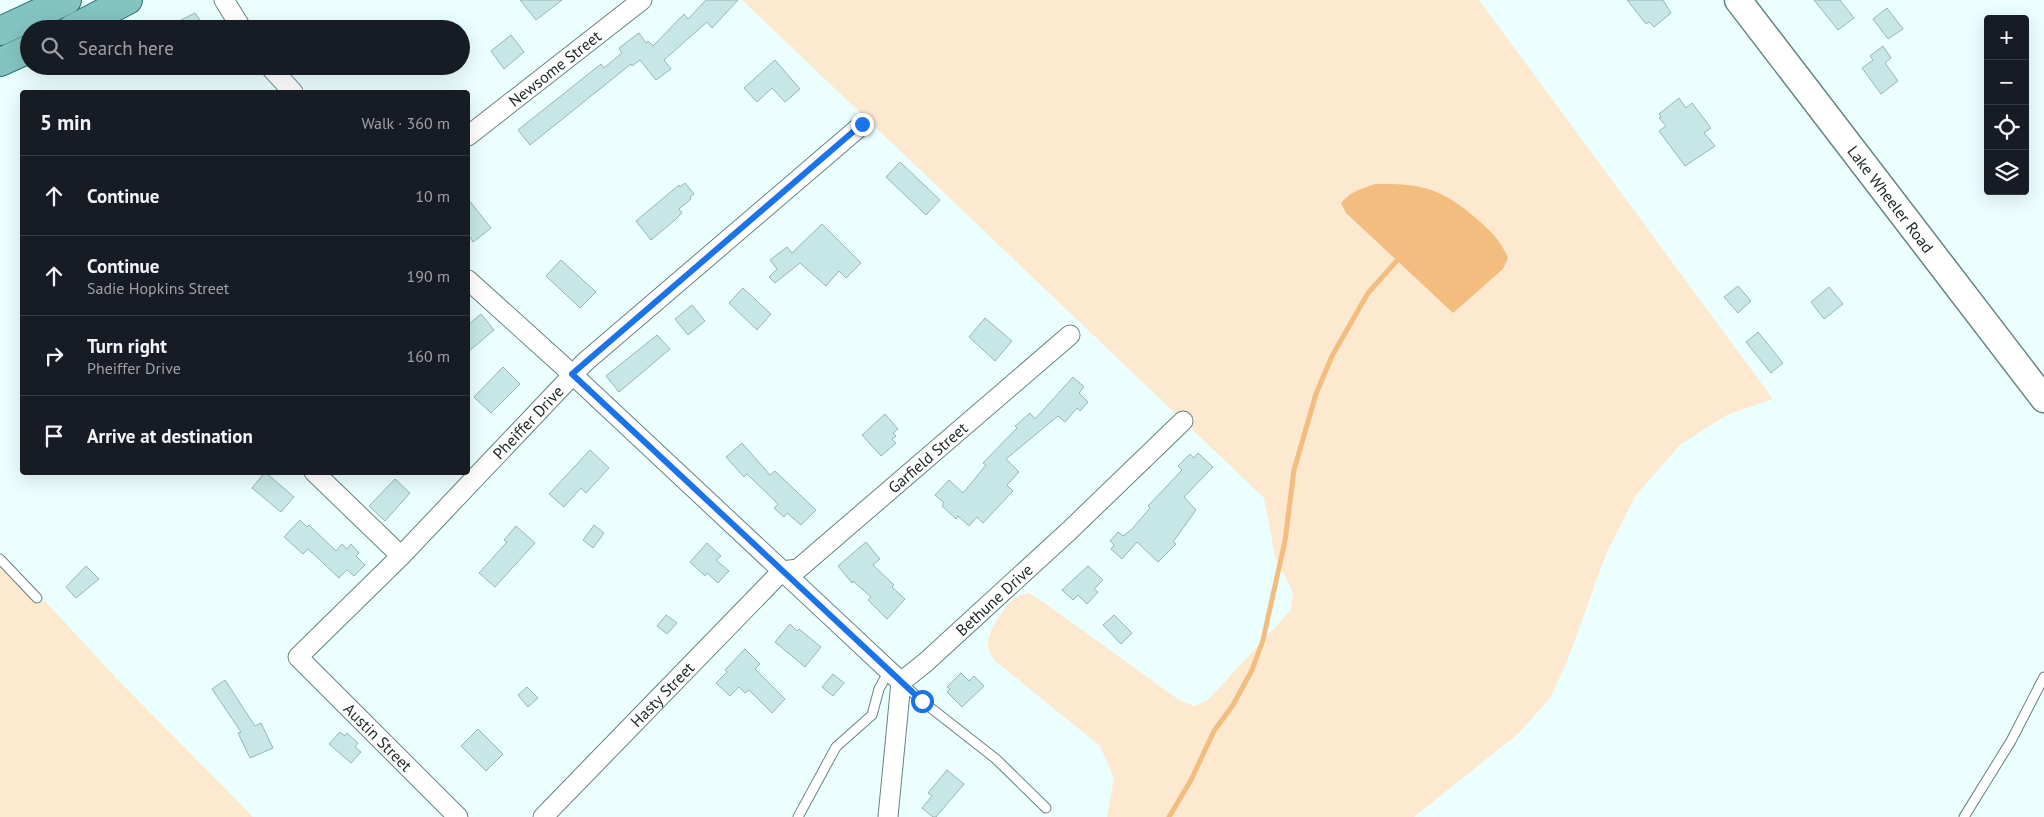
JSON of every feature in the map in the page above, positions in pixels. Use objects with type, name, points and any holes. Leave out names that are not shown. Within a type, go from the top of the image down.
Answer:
[{"type":"main road","points":[[89,20],[128,0]]},
{"type":"main road","points":[[22,20],[59,2]]},
{"type":"main road","points":[[0,31],[20,21]]},
{"type":"main road","points":[[0,62],[20,53]]},
{"type":"street","points":[[224,0],[236,20]]},
{"type":"street","name":"Newsome Street","points":[[470,134],[642,0]]},
{"type":"street","name":"Lake Wheeler Road","points":[[1738,0],[2044,399]]},
{"type":"street","points":[[277,75],[291,90]]},
{"type":"street","name":"Pheiffer Drive","points":[[298,657],[401,556],[572,374],[862,124]]},
{"type":"street","points":[[470,282],[572,374],[895,676],[888,817]]},
{"type":"street","name":"Garfield Street","points":[[782,571],[798,569],[1070,335]]},
{"type":"street","name":"Bethune Drive","points":[[895,676],[926,662],[1069,531],[1183,421]]},
{"type":"street","points":[[317,475],[401,556]]},
{"type":"street","name":"Hasty Street","points":[[543,817],[782,571]]},
{"type":"street","name":"Austin Street","points":[[298,657],[458,817]]},
{"type":"lane","points":[[0,559],[37,598]]},
{"type":"lane","points":[[798,817],[836,747],[872,715],[880,689],[895,676],[922,701],[996,759],[1046,808]]},
{"type":"lane","points":[[1964,817],[2011,741],[2044,677]]},
{"type":"shaded area","points":[[742,0],[1479,0],[1773,399],[1727,415],[1681,444],[1636,495],[1606,554],[1567,662],[1550,698],[1519,733],[1414,817],[1107,817],[1114,778],[1100,746],[994,660],[988,645],[994,625],[1013,600],[1018,596],[1028,593],[1042,601],[1179,700],[1194,706],[1208,700],[1291,610],[1293,593],[1275,556],[1264,498]],"holes":[[[1375,184],[1424,187],[1475,292],[1453,313],[1346,213]]]},
{"type":"shaded area","points":[[1375,184],[1418,186],[1452,200],[1477,219],[1498,241],[1508,258],[1503,269],[1453,313],[1346,213],[1341,203],[1345,199],[1356,191]]},
{"type":"shaded area","points":[[0,565],[38,605],[44,600],[116,678],[253,817],[0,817]]},
{"type":"building","points":[[520,0],[562,0],[536,20]]},
{"type":"building","points":[[706,0],[738,0],[712,28],[707,22],[664,60],[671,69],[656,80],[640,60],[632,66],[631,64],[530,145],[518,130],[601,64],[604,68],[622,53],[619,48],[639,33],[646,43],[648,41],[653,46],[684,14],[688,19]]},
{"type":"building","points":[[1627,0],[1663,0],[1671,13],[1654,27],[1649,22],[1646,24]]},
{"type":"building","points":[[1814,0],[1840,0],[1854,18],[1838,30]]},
{"type":"building","points":[[1887,8],[1903,29],[1888,39],[1873,19]]},
{"type":"building","points":[[195,13],[200,20],[181,20]]},
{"type":"building","points":[[511,35],[524,52],[504,69],[491,51]]},
{"type":"building","points":[[1883,46],[1891,58],[1885,63],[1898,81],[1881,94],[1862,68],[1873,60],[1870,56]]},
{"type":"building","points":[[775,60],[800,89],[785,102],[772,88],[757,102],[744,88]]},
{"type":"building","points":[[1679,98],[1686,108],[1692,103],[1711,128],[1704,133],[1715,146],[1685,166],[1659,131],[1666,126],[1659,118],[1661,117],[1659,114]]},
{"type":"building","points":[[900,162],[940,200],[926,215],[886,177]]},
{"type":"building","points":[[685,183],[694,194],[679,209],[682,213],[651,240],[636,221],[679,185],[680,187]]},
{"type":"building","points":[[470,202],[491,228],[473,242],[470,237]]},
{"type":"building","points":[[822,224],[861,263],[846,278],[839,271],[826,286],[800,263],[775,283],[769,277],[777,269],[770,260],[787,247],[792,253]]},
{"type":"building","points":[[561,260],[596,292],[580,308],[546,276]]},
{"type":"building","points":[[1738,286],[1751,301],[1738,313],[1724,297]]},
{"type":"building","points":[[1829,287],[1843,304],[1824,319],[1811,302]]},
{"type":"building","points":[[743,288],[771,314],[757,330],[729,303]]},
{"type":"building","points":[[692,305],[705,321],[688,335],[675,319]]},
{"type":"building","points":[[481,314],[494,330],[470,350],[470,323]]},
{"type":"building","points":[[985,318],[1012,341],[995,361],[969,337]]},
{"type":"building","points":[[1758,332],[1783,363],[1771,373],[1746,342]]},
{"type":"building","points":[[657,335],[670,349],[619,392],[606,376]]},
{"type":"building","points":[[503,367],[520,384],[491,413],[474,397]]},
{"type":"building","points":[[1073,377],[1084,387],[1079,393],[1088,402],[1080,411],[1077,408],[1065,422],[1058,416],[1006,459],[1019,472],[1007,485],[1013,491],[983,523],[977,517],[969,526],[958,516],[956,519],[942,506],[944,503],[935,495],[949,480],[963,493],[986,465],[983,463],[1017,428],[1015,426],[1030,413],[1035,419]]},
{"type":"building","points":[[885,414],[898,429],[893,433],[896,436],[892,439],[896,443],[881,456],[862,435]]},
{"type":"building","points":[[742,443],[770,475],[775,471],[816,510],[801,525],[787,513],[784,517],[774,508],[778,504],[747,474],[744,477],[726,457]]},
{"type":"building","points":[[590,450],[609,468],[586,493],[581,488],[564,507],[549,494]]},
{"type":"building","points":[[1198,453],[1213,467],[1184,497],[1196,510],[1173,542],[1176,544],[1158,562],[1137,542],[1122,559],[1111,549],[1114,545],[1110,541],[1118,532],[1123,536],[1132,529],[1150,508],[1148,506],[1182,470],[1178,466],[1190,454],[1194,458]]},
{"type":"building","points":[[263,475],[268,475],[294,497],[281,512],[252,488]]},
{"type":"building","points":[[395,479],[410,493],[385,521],[369,506]]},
{"type":"building","points":[[300,520],[307,527],[309,525],[336,551],[342,544],[347,549],[351,544],[359,553],[356,556],[365,565],[354,576],[347,570],[339,578],[308,549],[303,554],[284,537]]},
{"type":"building","points":[[594,525],[604,533],[593,548],[583,540]]},
{"type":"building","points":[[516,526],[535,543],[495,587],[479,573],[507,542],[504,540]]},
{"type":"building","points":[[866,542],[880,559],[873,565],[894,585],[892,587],[905,599],[887,619],[868,600],[871,597],[853,581],[852,583],[838,566]]},
{"type":"building","points":[[707,543],[721,556],[716,560],[729,571],[718,583],[707,573],[705,576],[690,562]]},
{"type":"building","points":[[86,566],[99,579],[76,598],[66,587]]},
{"type":"building","points":[[1088,566],[1103,580],[1094,589],[1098,592],[1087,604],[1078,595],[1073,600],[1062,590]]},
{"type":"building","points":[[666,615],[677,623],[667,634],[657,626]]},
{"type":"building","points":[[1114,615],[1132,633],[1121,644],[1103,625]]},
{"type":"building","points":[[790,624],[821,647],[805,667],[775,642]]},
{"type":"building","points":[[745,649],[760,664],[755,669],[785,699],[772,713],[749,690],[745,693],[739,687],[730,696],[716,683],[727,672],[725,670]]},
{"type":"building","points":[[961,673],[969,681],[974,676],[984,686],[962,707],[947,692],[950,689],[947,687]]},
{"type":"building","points":[[833,674],[844,683],[833,696],[822,687]]},
{"type":"building","points":[[225,680],[255,726],[261,723],[273,748],[250,758],[238,733],[241,732],[212,689]]},
{"type":"building","points":[[527,687],[538,698],[528,707],[518,695]]},
{"type":"building","points":[[478,729],[503,754],[486,771],[461,746]]},
{"type":"building","points":[[340,732],[345,736],[347,733],[358,743],[355,747],[361,752],[351,763],[329,744]]},
{"type":"building","points":[[947,770],[964,784],[936,817],[933,817],[922,808],[932,796],[928,793]]},
{"type":"waterway","points":[[1169,817],[1191,780],[1214,731],[1233,705],[1252,670],[1263,640],[1285,541],[1294,470],[1316,394],[1332,356],[1368,293],[1401,256]]},
{"type":"route","points":[[862,124],[572,374],[922,701]]}]
